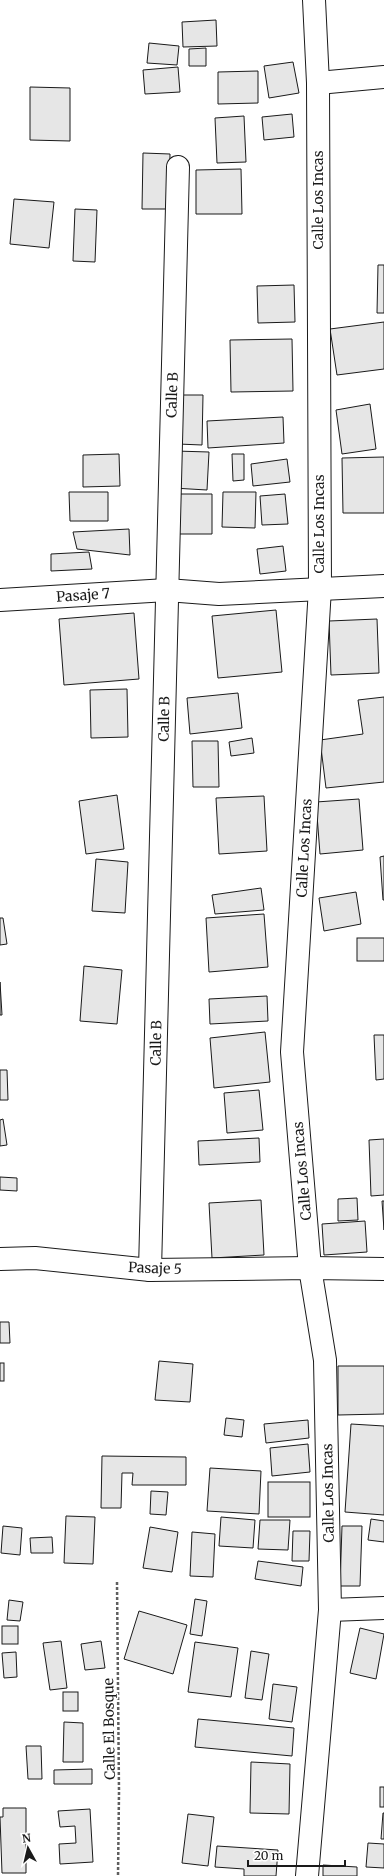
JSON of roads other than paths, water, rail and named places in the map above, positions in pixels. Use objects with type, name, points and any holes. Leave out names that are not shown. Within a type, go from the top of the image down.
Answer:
[{"type":"street","name":"Calle Los Incas","points":[[307,1876],[330,1610],[325,1360],[310,1268],[292,1052],[320,588],[318,83],[314,0]]},
{"type":"street","points":[[318,83],[384,77]]},
{"type":"street","name":"Calle B","points":[[150,1270],[178,167]]},
{"type":"street","name":"Pasaje 7","points":[[0,600],[167,590],[219,594],[384,586]]},
{"type":"street","name":"Pasaje 5","points":[[0,1259],[35,1258],[150,1270],[310,1268],[384,1269]]},
{"type":"street","points":[[330,1610],[384,1608]]}]
